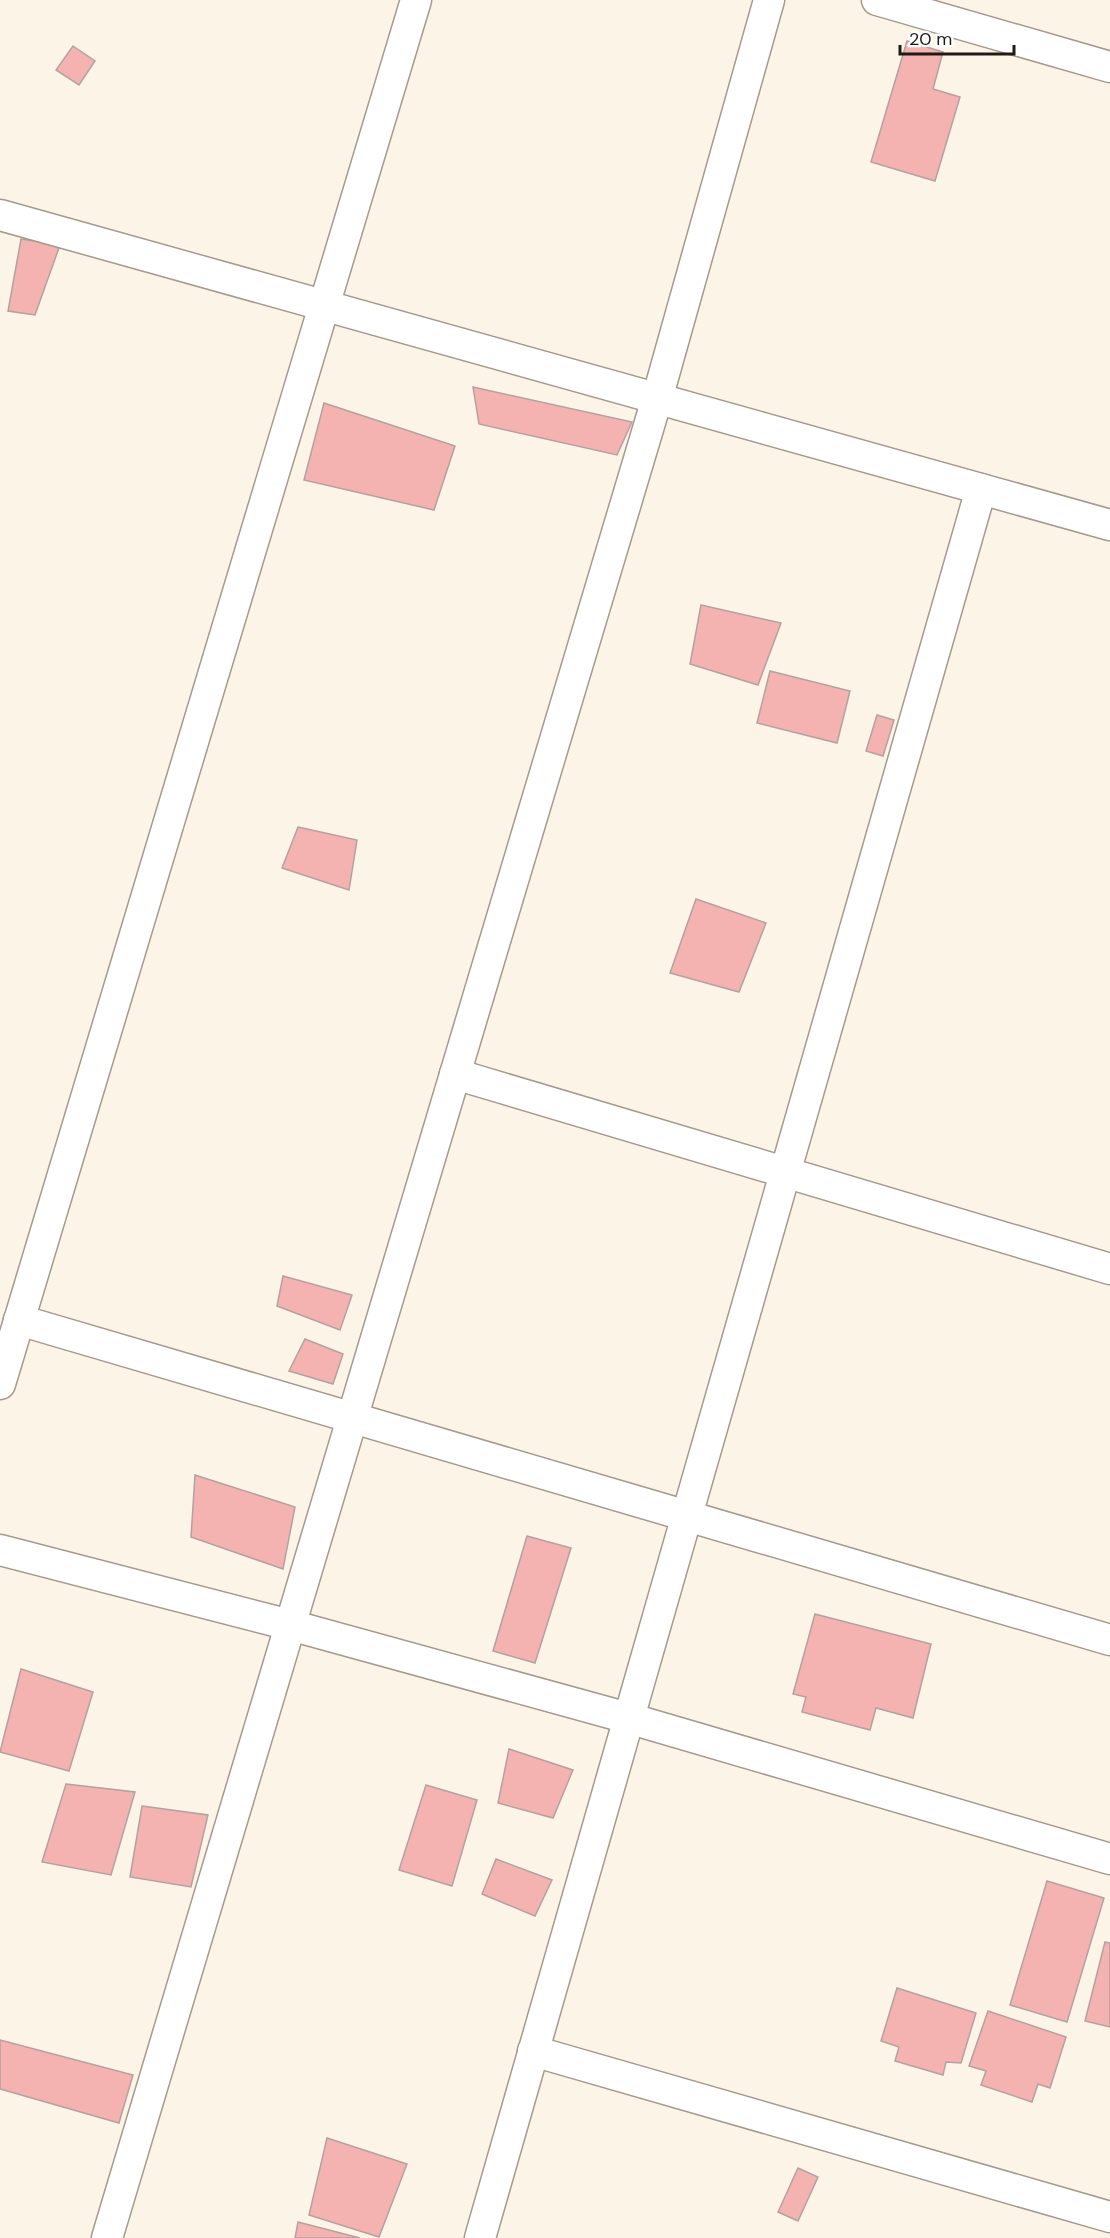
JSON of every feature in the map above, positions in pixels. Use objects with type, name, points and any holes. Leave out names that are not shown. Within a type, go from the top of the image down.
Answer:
[{"type":"street","points":[[0,1384],[416,0]]},
{"type":"street","points":[[107,2238],[657,399],[769,0]]},
{"type":"street","points":[[877,0],[1110,67]]},
{"type":"street","points":[[0,215],[1110,525]]},
{"type":"street","points":[[480,2238],[981,489]]},
{"type":"street","points":[[455,1074],[1110,1269]]},
{"type":"street","points":[[19,1320],[1110,1640]]},
{"type":"street","points":[[0,1550],[290,1625],[628,1718],[1110,1859]]},
{"type":"street","points":[[533,2051],[1110,2217]]},
{"type":"building","points":[[907,41],[943,52],[933,89],[960,97],[935,181],[871,162]]},
{"type":"building","points":[[73,46],[95,61],[79,85],[56,70]]},
{"type":"building","points":[[21,239],[60,245],[35,315],[8,311]]},
{"type":"building","points":[[473,387],[632,422],[617,455],[479,424]]},
{"type":"building","points":[[324,403],[455,446],[434,510],[304,480]]},
{"type":"building","points":[[701,605],[781,623],[758,685],[690,664]]},
{"type":"building","points":[[770,671],[850,691],[837,743],[757,723]]},
{"type":"building","points":[[877,715],[894,720],[883,756],[866,751]]},
{"type":"building","points":[[298,827],[357,840],[349,890],[282,868]]},
{"type":"building","points":[[696,899],[766,923],[739,992],[670,973]]},
{"type":"building","points":[[283,1276],[352,1295],[340,1330],[277,1306]]},
{"type":"building","points":[[305,1339],[343,1354],[333,1384],[289,1371]]},
{"type":"building","points":[[195,1475],[295,1507],[283,1569],[191,1537]]},
{"type":"building","points":[[527,1536],[571,1548],[535,1663],[493,1651]]},
{"type":"building","points":[[815,1614],[931,1644],[913,1718],[876,1708],[870,1730],[802,1712],[806,1697],[793,1694]]},
{"type":"building","points":[[21,1669],[93,1692],[69,1771],[0,1752]]},
{"type":"building","points":[[509,1749],[573,1770],[553,1818],[498,1803]]},
{"type":"building","points":[[66,1784],[135,1792],[111,1875],[42,1862]]},
{"type":"building","points":[[426,1785],[477,1800],[452,1886],[399,1870]]},
{"type":"building","points":[[142,1806],[208,1815],[191,1887],[130,1877]]},
{"type":"building","points":[[496,1859],[552,1880],[535,1916],[482,1894]]},
{"type":"building","points":[[1047,1881],[1104,1898],[1067,2022],[1010,2005]]},
{"type":"building","points":[[1105,1942],[1110,1943],[1110,2027],[1085,2021]]},
{"type":"building","points":[[897,1988],[976,2013],[961,2063],[946,2062],[943,2075],[895,2061],[899,2047],[881,2041]]},
{"type":"building","points":[[988,2011],[1066,2037],[1050,2088],[1038,2084],[1032,2102],[981,2085],[986,2071],[969,2066]]},
{"type":"building","points":[[0,2040],[133,2075],[119,2123],[0,2089]]},
{"type":"building","points":[[327,2138],[407,2164],[379,2237],[309,2215]]},
{"type":"building","points":[[798,2168],[818,2177],[798,2221],[778,2212]]},
{"type":"building","points":[[298,2222],[360,2238],[295,2238]]}]
